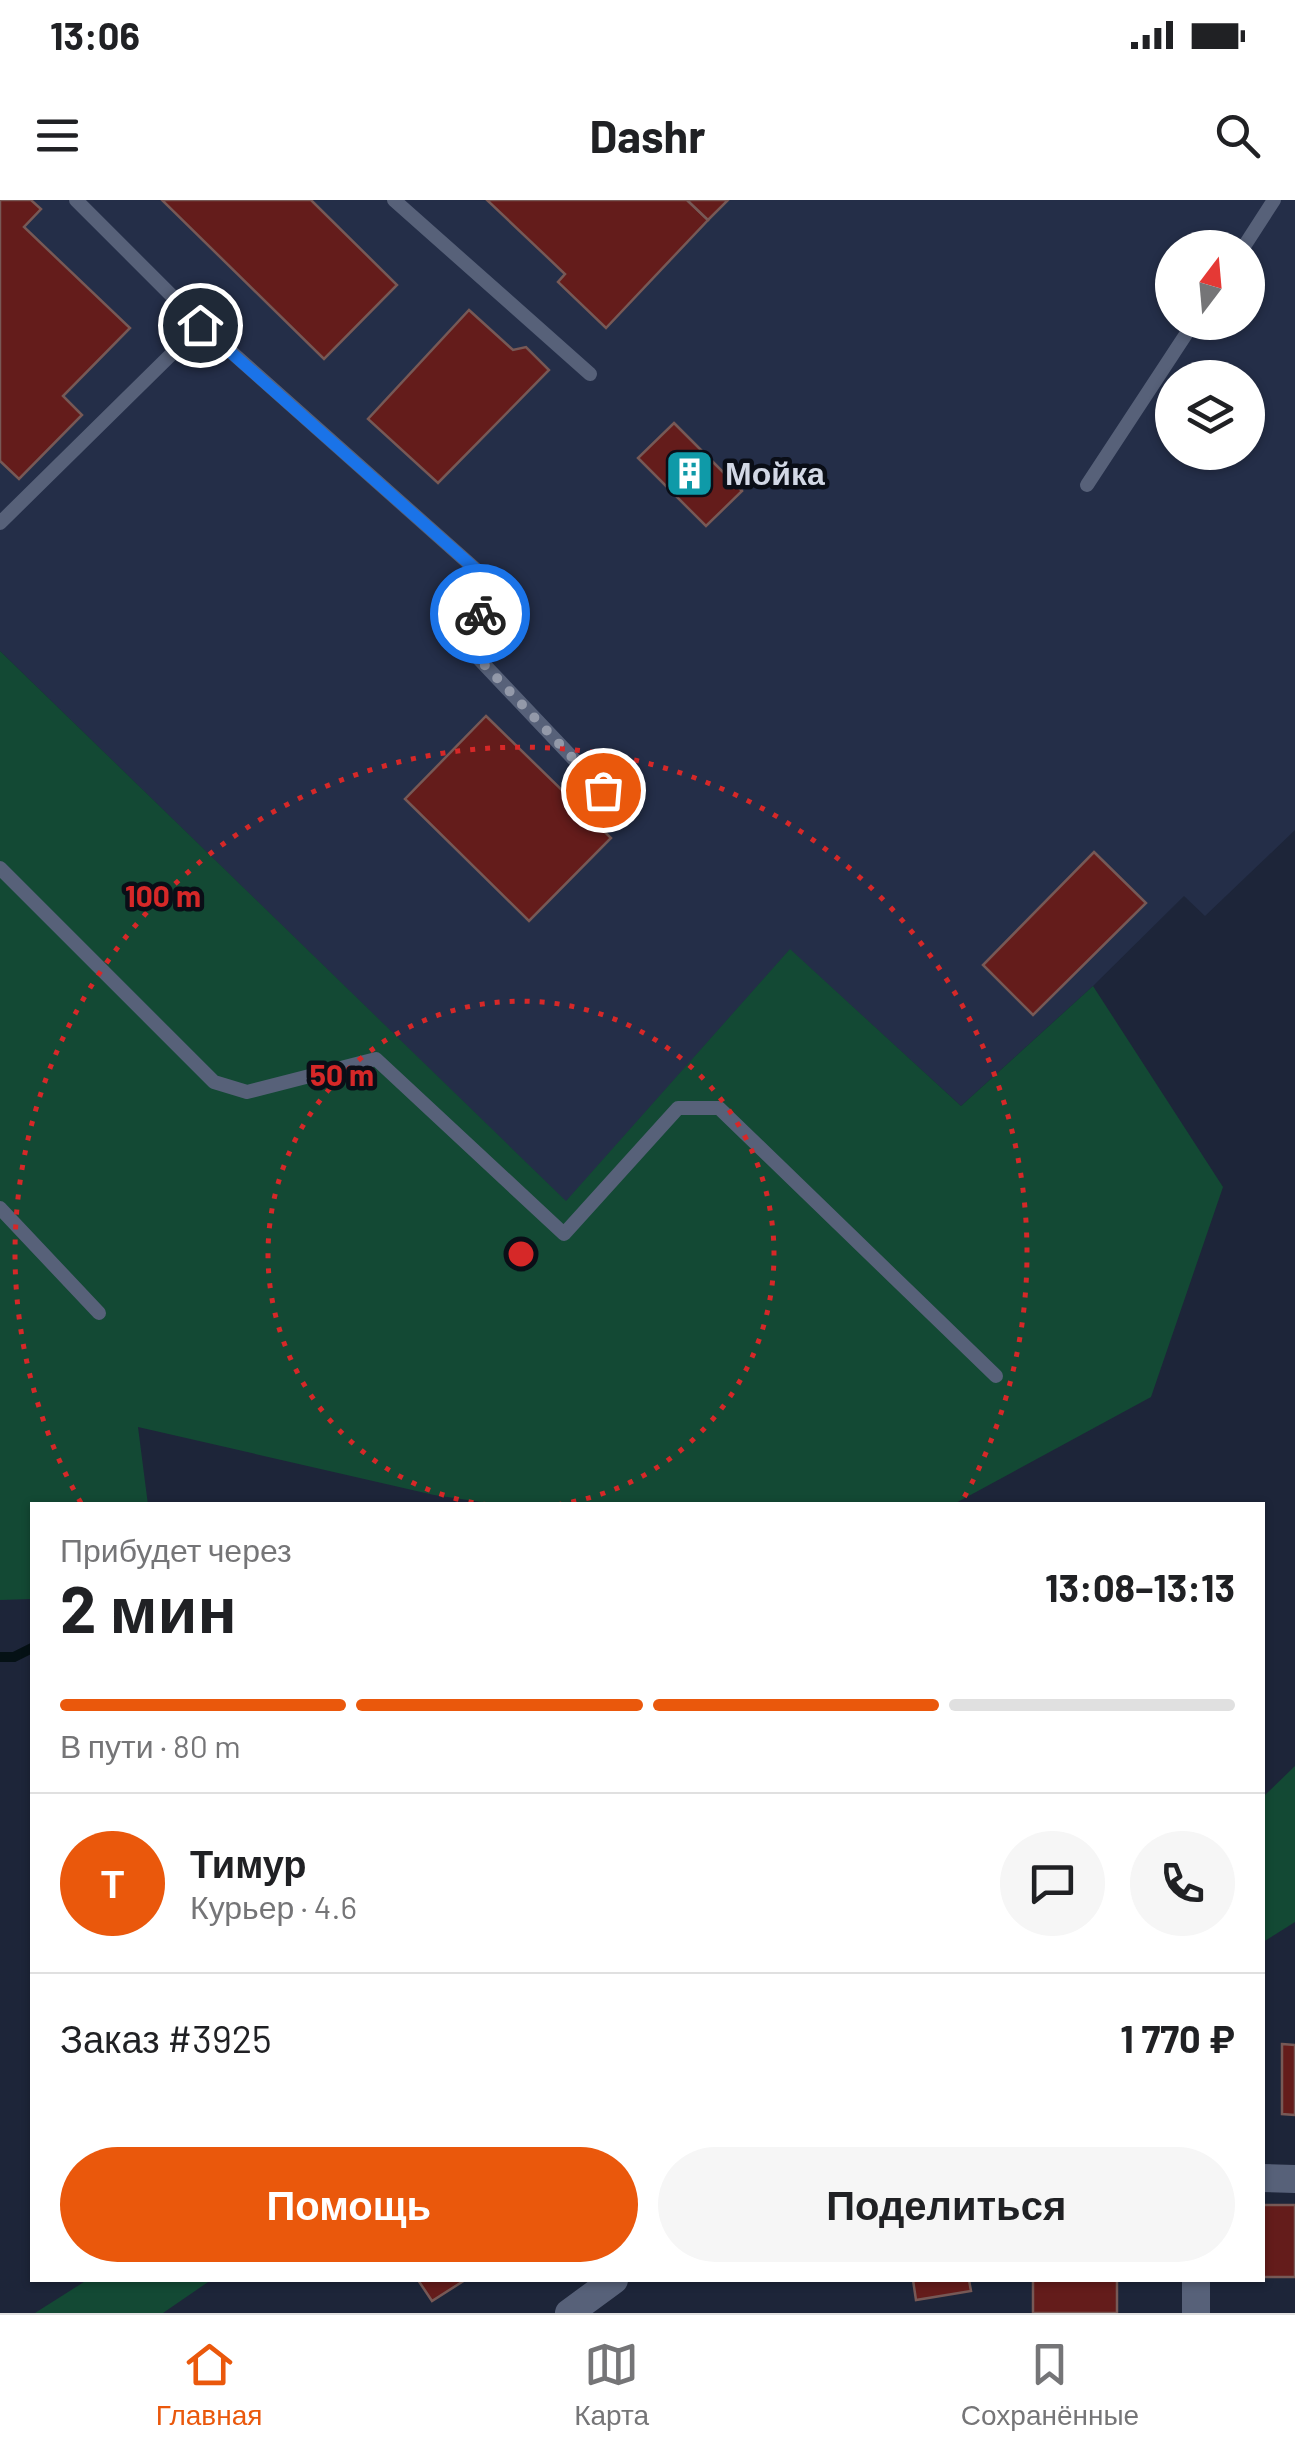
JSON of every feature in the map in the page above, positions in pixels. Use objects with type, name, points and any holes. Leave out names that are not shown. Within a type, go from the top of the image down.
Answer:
[{"type":"street","points":[[1265,2178],[1295,2179]]},
{"type":"street","points":[[569,2313],[611,2282]]},
{"type":"street","points":[[1196,2282],[1196,2313]]},
{"type":"lane","points":[[76,200],[200,325],[482,575],[478,658],[603,790]]},
{"type":"lane","points":[[394,200],[590,374]]},
{"type":"lane","points":[[1255,230],[1274,200]]},
{"type":"lane","points":[[0,524],[200,325]]},
{"type":"lane","points":[[1088,484],[1182,340]]},
{"type":"lane","points":[[0,868],[214,1082],[247,1092],[376,1059],[564,1234],[678,1108],[719,1108],[996,1376]]},
{"type":"lane","points":[[0,1208],[99,1313]]},
{"type":"shaded area","points":[[0,200],[1295,200],[1295,830],[1205,916],[1184,896],[1093,986],[961,1106],[790,950],[566,1202],[0,651]]},
{"type":"green space","points":[[0,651],[566,1201],[790,949],[961,1106],[1093,986],[1223,1187],[1151,1397],[958,1502],[481,1502],[434,1495],[138,1427],[148,1502],[30,1502],[30,1599],[0,1600]]},
{"type":"green space","points":[[1295,1766],[1295,1922],[1265,1941],[1265,1795]]},
{"type":"green space","points":[[84,2282],[208,2282],[163,2313],[35,2313]]},
{"type":"building","points":[[0,200],[31,200],[41,209],[24,227],[130,328],[63,396],[82,415],[19,479],[0,461]]},
{"type":"building","points":[[162,200],[311,200],[397,285],[324,359]]},
{"type":"building","points":[[487,200],[687,200],[708,220],[606,328],[558,282],[565,274]]},
{"type":"building","points":[[687,200],[728,200],[708,220]]},
{"type":"building","points":[[469,310],[513,350],[526,347],[549,370],[438,483],[368,419]]},
{"type":"building","name":"Мойка","points":[[674,423],[742,491],[706,526],[638,458]]},
{"type":"building","points":[[486,716],[611,838],[529,921],[405,799]]},
{"type":"building","points":[[1094,852],[1146,903],[1033,1015],[983,965]]},
{"type":"building","points":[[1282,2044],[1295,2045],[1295,2115],[1282,2114]]},
{"type":"building","points":[[1265,2205],[1295,2205],[1295,2277],[1265,2277]]},
{"type":"building","points":[[419,2282],[462,2282],[432,2301]]},
{"type":"building","points":[[913,2282],[969,2282],[971,2291],[916,2300]]},
{"type":"building","points":[[1033,2282],[1117,2282],[1117,2313],[1033,2313]]},
{"type":"waterway","points":[[0,1657],[14,1657],[30,1649]]},
{"type":"way so far","points":[[480,614],[478,658],[603,790]]},
{"type":"place","name":"Мойка","points":[[690,474]]},
{"type":"route","points":[[200,325],[482,575],[480,614]]}]
